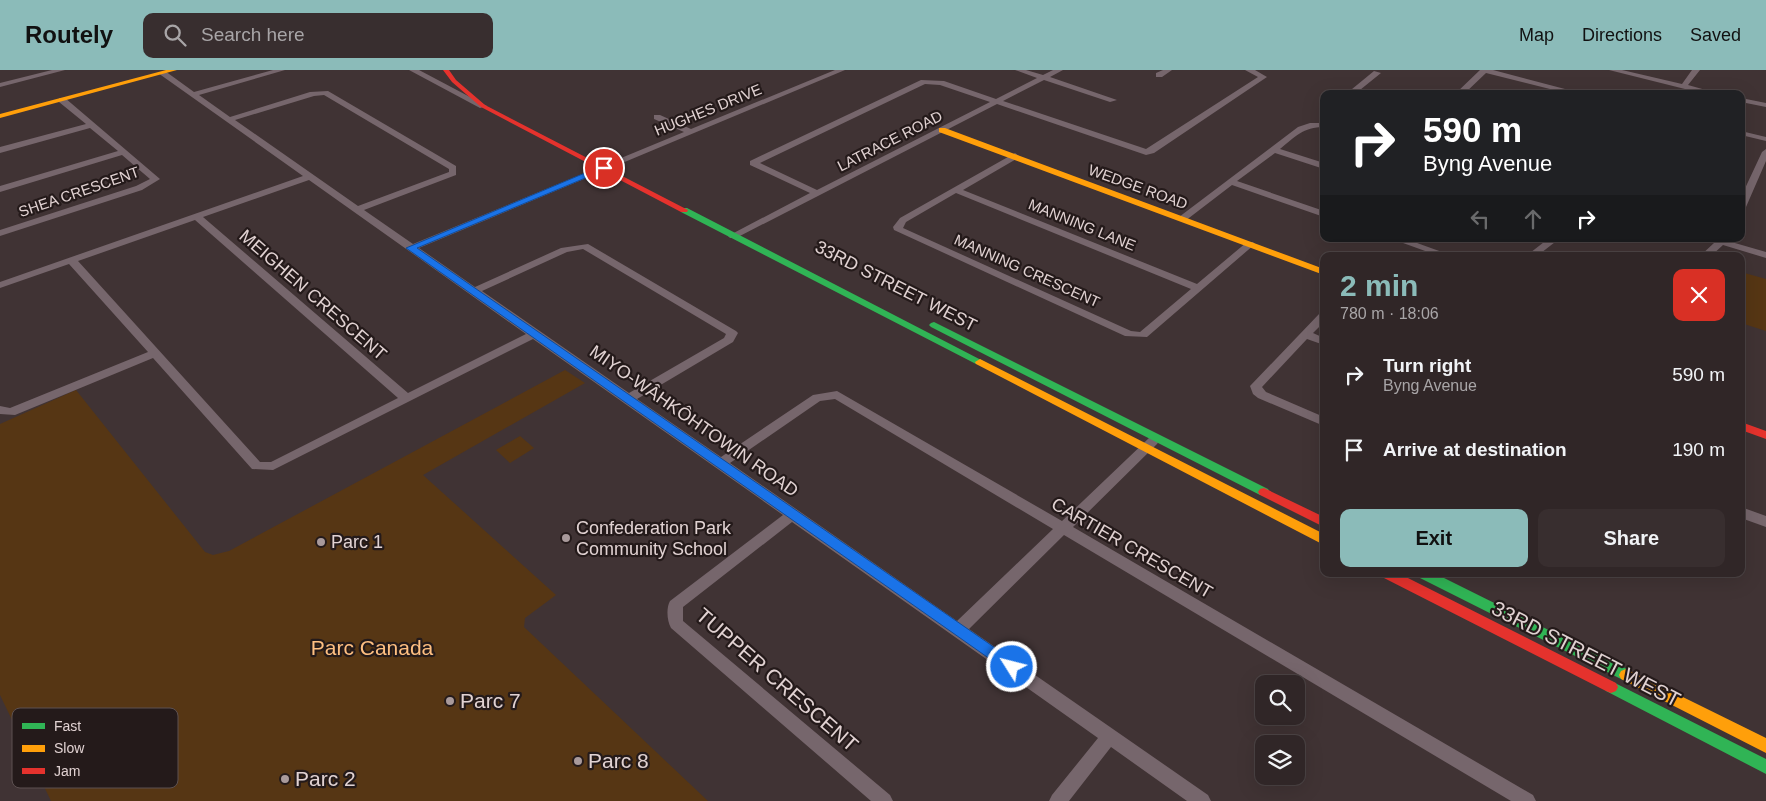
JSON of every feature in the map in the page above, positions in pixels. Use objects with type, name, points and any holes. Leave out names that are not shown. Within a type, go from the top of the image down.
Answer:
[{"type":"main road","points":[[0,116],[174,70]]},
{"type":"main road","name":"33RD STREET WEST","points":[[446,70],[454,81],[484,106],[745,230],[1320,521]]},
{"type":"main road","name":"33RD STREET WEST","points":[[460,70],[473,87],[497,103],[733,236],[1320,538]]},
{"type":"main road","name":"WEDGE ROAD","points":[[942,130],[1320,270]]},
{"type":"main road","points":[[1745,427],[1766,435]]},
{"type":"main road","name":"33RD STREET WEST","points":[[1395,577],[1766,767]]},
{"type":"main road","name":"33RD STREET WEST","points":[[1431,577],[1766,746]]},
{"type":"street","points":[[0,85],[61,70]]},
{"type":"street","points":[[192,95],[280,70]]},
{"type":"street","name":"33RD STREET WEST","points":[[413,70],[484,106]]},
{"type":"street","name":"HUGHES DRIVE","points":[[411,248],[841,70]]},
{"type":"street","points":[[1019,70],[1113,100]]},
{"type":"street","name":"LATRACE ROAD","points":[[733,236],[1059,70]]},
{"type":"street","points":[[1159,75],[1168,70]]},
{"type":"street","points":[[817,193],[753,163],[924,82],[941,83],[1146,152],[1263,77],[1249,70]]},
{"type":"street","points":[[1366,70],[1379,71]]},
{"type":"street","points":[[1462,90],[1484,70],[1564,90]]},
{"type":"street","points":[[1612,70],[1700,90]]},
{"type":"street","points":[[1684,86],[1696,70]]},
{"type":"street","points":[[1355,90],[1379,71]]},
{"type":"street","name":"MIYO-WÂHKÔHTOWIN ROAD","points":[[162,73],[1202,801]]},
{"type":"street","points":[[228,120],[313,94],[325,93],[453,168],[454,173],[356,210]]},
{"type":"street","name":"SHEA CRESCENT","points":[[0,233],[139,188],[156,179],[62,100]]},
{"type":"street","points":[[1745,101],[1766,105]]},
{"type":"street","points":[[657,117],[691,132]]},
{"type":"street","points":[[0,150],[91,124]]},
{"type":"street","points":[[1182,219],[1306,126],[1320,126]]},
{"type":"street","points":[[1745,134],[1766,139]]},
{"type":"street","points":[[1274,150],[1320,165]]},
{"type":"street","name":"SHEA CRESCENT","points":[[0,189],[124,152]]},
{"type":"street","points":[[1745,198],[1766,152]]},
{"type":"street","name":"MANNING CRESCENT","points":[[1015,156],[903,220],[898,227],[899,230],[1129,334],[1143,334],[1250,244]]},
{"type":"street","name":"MEIGHEN CRESCENT","points":[[0,285],[309,177]]},
{"type":"street","points":[[1232,182],[1320,213]]},
{"type":"street","name":"MANNING LANE","points":[[956,190],[1197,288]]},
{"type":"street","name":"MEIGHEN CRESCENT","points":[[197,217],[407,399]]},
{"type":"street","points":[[1406,242],[1436,252]]},
{"type":"street","points":[[1537,252],[1550,242]]},
{"type":"street","points":[[1708,252],[1717,242]]},
{"type":"street","points":[[1725,242],[1766,255]]},
{"type":"street","points":[[474,292],[564,250],[585,246],[732,333],[729,340],[628,399]]},
{"type":"street","points":[[71,260],[256,466],[273,466],[534,334]]},
{"type":"street","points":[[1320,319],[1256,386],[1257,391],[1320,420]]},
{"type":"street","points":[[1305,334],[1320,340]]},
{"type":"street","points":[[0,410],[11,412],[155,352]]},
{"type":"street","name":"CARTIER CRESCENT","points":[[720,464],[817,398],[837,396],[1527,801]]},
{"type":"street","points":[[959,630],[1156,438]]},
{"type":"street","points":[[1745,514],[1766,522]]},
{"type":"street","name":"TUPPER CRESCENT","points":[[792,515],[675,605],[676,624],[884,801]]},
{"type":"street","points":[[1058,801],[1110,736]]},
{"type":"green space","points":[[1745,273],[1766,279],[1766,331],[1745,324]]},
{"type":"green space","name":"Parc Canada","points":[[565,370],[585,383],[423,475],[556,595],[525,618],[524,627],[708,801],[51,801],[45,788],[178,788],[178,708],[12,708],[12,720],[0,695],[0,424],[76,390],[205,552],[213,555],[229,551]]},
{"type":"green space","points":[[520,436],[534,448],[510,463],[496,450]]},
{"type":"traffic: fast","points":[[684,210],[980,362]]},
{"type":"traffic: fast","points":[[934,325],[1264,492]]},
{"type":"traffic: fast","points":[[1431,577],[1626,675]]},
{"type":"traffic: fast","points":[[1611,687],[1766,767]]},
{"type":"traffic: slow","points":[[0,116],[174,70]]},
{"type":"traffic: slow","points":[[942,130],[1320,271]]},
{"type":"traffic: slow","points":[[980,362],[1320,538]]},
{"type":"traffic: slow","points":[[1626,675],[1766,746]]},
{"type":"traffic: jam","points":[[446,70],[454,81],[483,106],[684,210]]},
{"type":"traffic: jam","points":[[1745,427],[1766,435]]},
{"type":"traffic: jam","points":[[1264,492],[1320,521]]},
{"type":"traffic: jam","points":[[1395,577],[1611,687]]},
{"type":"place","name":"Confederation Park Community School","points":[[566,538]]},
{"type":"place","name":"Parc 1","points":[[321,542]]},
{"type":"place","name":"Parc 7","points":[[450,701]]},
{"type":"place","name":"Parc 8","points":[[578,761]]},
{"type":"place","name":"Parc 2","points":[[285,779]]},
{"type":"route","points":[[604,168],[411,248],[622,394],[851,557],[1012,667]]}]
